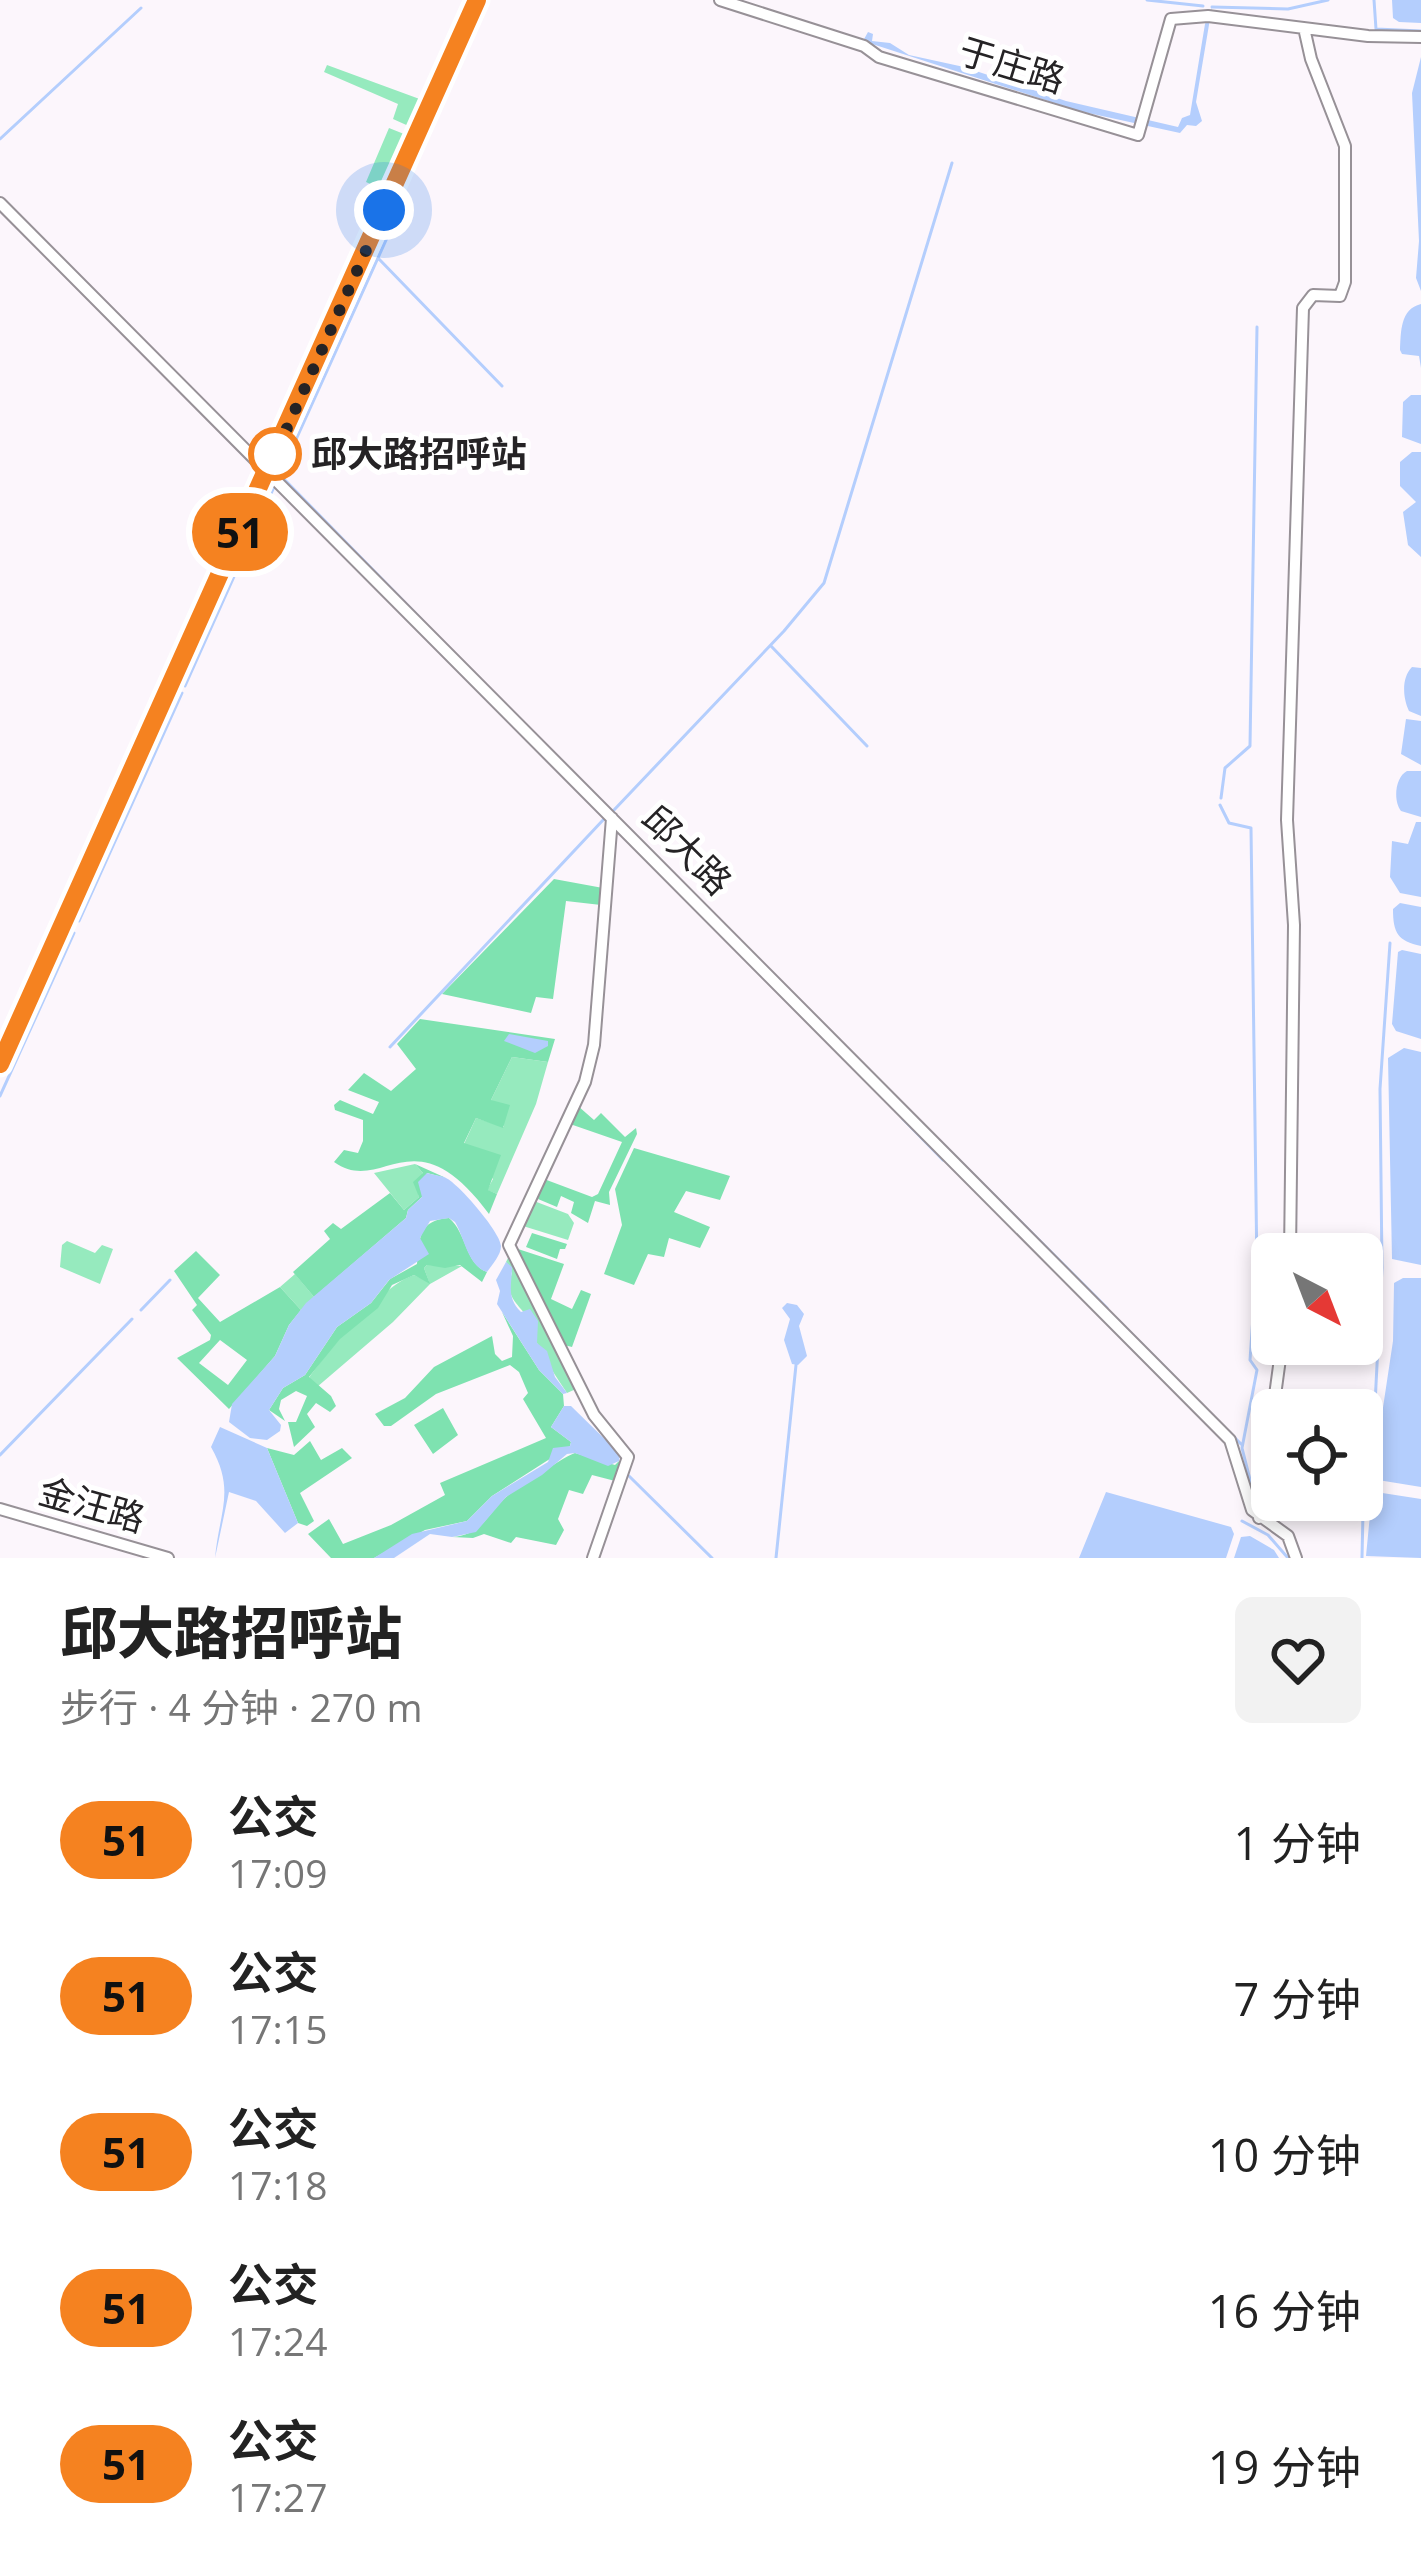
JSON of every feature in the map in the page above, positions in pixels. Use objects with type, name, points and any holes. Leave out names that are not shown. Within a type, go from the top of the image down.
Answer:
[{"type":"main road","points":[[0,1064],[477,0]]},
{"type":"street","name":"于庄路","points":[[720,0],[864,46],[879,57],[1138,135],[1167,25],[1182,17],[1208,16]]},
{"type":"street","points":[[1210,0],[1208,16],[1421,37]]},
{"type":"street","points":[[1290,1233],[1294,925],[1287,820],[1303,308],[1313,295],[1340,296],[1345,283],[1345,146],[1304,28]]},
{"type":"street","name":"邱大路","points":[[0,203],[1230,1440],[1251,1507]]},
{"type":"street","points":[[593,1558],[628,1457],[594,1415],[509,1245],[585,1082],[600,994],[612,818]]},
{"type":"street","name":"金汪路","points":[[0,1509],[168,1558]]},
{"type":"street","name":"邱大路","points":[[1264,1521],[1288,1536],[1296,1558]]},
{"type":"green space","points":[[327,65],[425,101],[413,128],[393,119],[398,104],[324,72]]},
{"type":"green space","points":[[389,128],[404,134],[379,188],[366,182]]},
{"type":"green space","points":[[554,879],[603,888],[601,905],[566,901],[553,999],[536,997],[531,1013],[442,994]]},
{"type":"green space","points":[[420,1019],[555,1039],[548,1062],[512,1057],[491,1100],[510,1105],[503,1128],[476,1118],[464,1143],[501,1155],[488,1190],[497,1194],[489,1214],[463,1184],[440,1167],[419,1162],[352,1170],[334,1162],[344,1150],[358,1153],[363,1120],[335,1110],[334,1105],[340,1100],[373,1114],[379,1102],[348,1090],[364,1073],[391,1091],[416,1069],[397,1044]]},
{"type":"green space","points":[[512,1057],[548,1062],[536,1104],[497,1194],[487,1190],[493,1179],[464,1144],[476,1118],[504,1127],[491,1100]]},
{"type":"green space","points":[[578,1106],[594,1120],[601,1113],[625,1137],[636,1128],[637,1134],[609,1192],[610,1205],[595,1201],[588,1223],[571,1213],[574,1202],[561,1196],[557,1207],[538,1199],[544,1179],[592,1197],[598,1194],[622,1142],[570,1124]]},
{"type":"green space","points":[[634,1148],[730,1176],[720,1200],[686,1191],[674,1212],[710,1227],[700,1248],[669,1238],[664,1257],[648,1254],[634,1285],[604,1274],[622,1225],[615,1189]]},
{"type":"green space","points":[[415,1164],[423,1173],[417,1187],[419,1197],[404,1210],[374,1173]]},
{"type":"green space","points":[[415,1164],[446,1178],[427,1173],[422,1197],[406,1218],[314,1297],[293,1272],[330,1239],[324,1231],[333,1223],[341,1229],[390,1193],[404,1210],[419,1197],[413,1182],[423,1173]]},
{"type":"green space","points":[[534,1201],[568,1214],[574,1223],[568,1240],[523,1226]]},
{"type":"green space","points":[[449,1218],[474,1262],[487,1272],[482,1282],[460,1265],[427,1265],[430,1284],[414,1275],[392,1285],[378,1308],[340,1339],[309,1377],[336,1406],[330,1412],[316,1403],[307,1414],[315,1427],[294,1447],[288,1422],[296,1422],[307,1396],[296,1391],[281,1400],[279,1409],[285,1421],[269,1410],[283,1388],[305,1375],[337,1327],[371,1303],[390,1279],[417,1264],[426,1227]]},
{"type":"green space","points":[[532,1233],[567,1244],[557,1259],[526,1247]]},
{"type":"green space","points":[[67,1241],[95,1253],[102,1245],[113,1249],[100,1284],[60,1267],[62,1245]]},
{"type":"green space","points":[[518,1249],[564,1264],[551,1299],[572,1309],[581,1290],[591,1294],[572,1347],[564,1345],[515,1253]]},
{"type":"green space","points":[[196,1251],[220,1275],[198,1298],[220,1322],[280,1287],[301,1310],[275,1356],[229,1409],[177,1358],[211,1335],[192,1310],[197,1305],[174,1271]],"holes":[[[220,1340],[247,1360],[228,1385],[199,1363]]]},
{"type":"green space","points":[[510,1254],[576,1389],[567,1393],[540,1349],[532,1324],[511,1296],[512,1273],[506,1262]]},
{"type":"green space","points":[[427,1265],[462,1266],[430,1284],[317,1387],[309,1378],[343,1335],[401,1281],[414,1275],[429,1282]]},
{"type":"green space","points":[[295,1274],[314,1297],[301,1310],[280,1287]]},
{"type":"green space","points":[[502,1312],[539,1370],[563,1394],[564,1406],[551,1427],[570,1446],[492,1496],[467,1521],[425,1530],[374,1558],[331,1558],[308,1534],[329,1519],[343,1544],[391,1525],[445,1495],[440,1483],[546,1438],[523,1399],[528,1393],[519,1372],[510,1365],[436,1394],[391,1426],[384,1426],[375,1414],[405,1398],[434,1367],[492,1336],[495,1354],[502,1361],[512,1357],[513,1336]]},
{"type":"green space","points":[[443,1408],[458,1435],[433,1454],[414,1425]]},
{"type":"green space","points":[[310,1441],[321,1460],[342,1448],[352,1458],[300,1493],[314,1521],[307,1526],[298,1523],[267,1448],[294,1455]]},
{"type":"green space","points":[[575,1453],[615,1465],[619,1461],[624,1468],[619,1482],[592,1475],[583,1494],[569,1490],[558,1519],[564,1530],[556,1545],[516,1537],[511,1543],[484,1534],[452,1537],[472,1532],[511,1493]]},
{"type":"water","points":[[1392,0],[1421,0],[1421,23],[1393,18]]},
{"type":"water","points":[[1212,7],[1196,102],[1202,121],[1187,125],[1180,133],[1079,111],[863,41],[868,32],[873,34],[872,41],[890,43],[909,55],[964,67],[1066,101],[1178,127],[1190,115]]},
{"type":"water","points":[[1421,57],[1421,291],[1416,278],[1419,241],[1412,93]]},
{"type":"water","points":[[1421,304],[1421,368],[1419,356],[1400,350],[1405,316]]},
{"type":"water","points":[[1411,395],[1421,395],[1421,444],[1402,437],[1403,402]]},
{"type":"water","points":[[1412,452],[1421,452],[1421,557],[1408,545],[1403,512],[1416,502],[1400,486],[1400,462]]},
{"type":"water","points":[[1412,667],[1421,668],[1421,716],[1409,711],[1405,701],[1405,683]]},
{"type":"water","points":[[1406,719],[1421,721],[1421,765],[1401,754]]},
{"type":"water","points":[[1407,771],[1421,771],[1421,817],[1398,807],[1398,784]]},
{"type":"water","points":[[1416,822],[1421,822],[1421,897],[1400,893],[1390,877],[1392,841],[1408,844]]},
{"type":"water","points":[[1400,903],[1421,907],[1421,946],[1396,930],[1393,909]]},
{"type":"water","points":[[1398,952],[1421,954],[1421,1039],[1396,1031],[1392,1024]]},
{"type":"water","points":[[509,1034],[548,1041],[548,1046],[535,1053],[504,1041]]},
{"type":"water","points":[[1404,1048],[1421,1052],[1421,1265],[1392,1259],[1388,1058]]},
{"type":"water","points":[[427,1173],[452,1182],[478,1209],[499,1240],[496,1260],[487,1272],[481,1269],[455,1222],[449,1218],[430,1221],[420,1238],[429,1254],[389,1280],[371,1303],[337,1327],[305,1375],[283,1388],[269,1410],[281,1425],[280,1431],[267,1440],[250,1438],[229,1422],[232,1404],[275,1356],[306,1303],[406,1218],[422,1197],[418,1182]]},
{"type":"water","points":[[506,1262],[512,1267],[513,1301],[521,1312],[530,1309],[538,1321],[537,1343],[547,1351],[555,1377],[567,1393],[539,1370],[497,1304],[496,1280]]},
{"type":"water","points":[[1421,1278],[1421,1487],[1383,1481],[1383,1408],[1393,1341],[1394,1283]]},
{"type":"water","points":[[787,1303],[797,1305],[804,1314],[799,1326],[807,1356],[798,1365],[792,1364],[784,1340],[790,1319],[782,1308]]},
{"type":"water","points":[[564,1406],[571,1406],[620,1454],[619,1461],[608,1466],[567,1454],[506,1497],[476,1532],[452,1537],[430,1534],[394,1558],[374,1558],[412,1534],[467,1521],[492,1496],[548,1462],[553,1448],[570,1446],[551,1427]]},
{"type":"water","points":[[220,1427],[267,1448],[298,1523],[285,1533],[256,1501],[229,1492],[215,1558],[224,1489],[211,1447]]},
{"type":"water","points":[[1106,1492],[1231,1527],[1234,1534],[1226,1558],[1079,1558]]},
{"type":"water","points":[[1383,1493],[1421,1499],[1421,1558],[1366,1556],[1369,1521],[1383,1521]]},
{"type":"water","points":[[1250,1536],[1279,1558],[1234,1558],[1241,1537]]},
{"type":"waterway","points":[[1147,0],[1203,6]]},
{"type":"waterway","points":[[1212,7],[1288,9],[1328,0]]},
{"type":"waterway","points":[[1374,0],[1376,29],[1421,31]]},
{"type":"waterway","points":[[0,139],[141,8]]},
{"type":"waterway","points":[[397,161],[406,140]]},
{"type":"waterway","points":[[614,810],[824,583],[952,163]]},
{"type":"waterway","points":[[280,475],[405,198]]},
{"type":"waterway","points":[[378,258],[502,386]]},
{"type":"waterway","points":[[1221,798],[1225,768],[1250,746],[1257,327]]},
{"type":"waterway","points":[[280,475],[422,620]]},
{"type":"waterway","points":[[185,686],[274,487]]},
{"type":"waterway","points":[[771,646],[867,746]]},
{"type":"waterway","points":[[79,921],[182,693]]},
{"type":"waterway","points":[[1220,805],[1229,823],[1251,828],[1256,1233]]},
{"type":"waterway","points":[[390,1047],[604,819]]},
{"type":"waterway","points":[[0,1096],[74,933]]},
{"type":"waterway","points":[[1362,1558],[1364,1466],[1375,1404],[1382,1268],[1380,1089],[1390,943]]},
{"type":"waterway","points":[[903,1119],[943,1160]]},
{"type":"waterway","points":[[939,1140],[1107,1308]]},
{"type":"waterway","points":[[141,1310],[170,1280]]},
{"type":"waterway","points":[[1115,1317],[1241,1444]]},
{"type":"waterway","points":[[0,1455],[132,1319]]},
{"type":"waterway","points":[[1251,1346],[1251,1361]]},
{"type":"waterway","points":[[776,1558],[796,1365]]},
{"type":"waterway","points":[[1253,1389],[1254,1365]]},
{"type":"waterway","points":[[1251,1401],[1242,1448],[1251,1483]]},
{"type":"waterway","points":[[629,1476],[712,1558]]},
{"type":"waterway","points":[[1242,1521],[1268,1535],[1288,1558]]},
{"type":"bus line","name":"51","points":[[0,1064],[477,0]]},
{"type":"place","name":"邱大路招呼站","points":[[275,454]]},
{"type":"route","points":[[275,454],[268,471],[384,210]]}]
